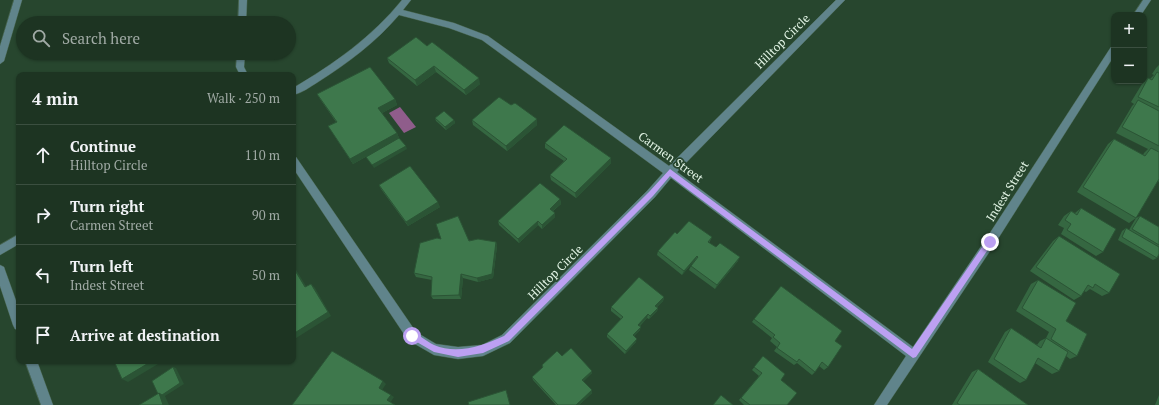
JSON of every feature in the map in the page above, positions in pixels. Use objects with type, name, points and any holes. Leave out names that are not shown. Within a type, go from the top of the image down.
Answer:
[{"type":"street","points":[[0,61],[18,0]]},
{"type":"street","points":[[242,16],[243,0]]},
{"type":"street","points":[[296,90],[314,80],[368,41],[398,12],[407,0]]},
{"type":"street","name":"Hilltop Circle","points":[[296,164],[412,336],[434,348],[458,353],[483,350],[506,339],[651,194],[670,172],[841,0]]},
{"type":"street","points":[[1139,12],[1147,0]]},
{"type":"street","name":"Carmen Street","points":[[398,12],[451,24],[485,38],[670,172],[913,354]]},
{"type":"street","name":"Indest Street","points":[[880,405],[990,242],[1111,54]]},
{"type":"street","points":[[240,60],[240,67],[242,72]]},
{"type":"street","points":[[0,250],[16,241]]},
{"type":"street","points":[[0,270],[16,316]]},
{"type":"street","points":[[32,364],[46,405]]},
{"type":"shaded area","points":[[400,107],[416,127],[404,133],[389,113]]},
{"type":"building","points":[[416,37],[427,46],[432,42],[479,78],[464,90],[434,66],[415,80],[387,58]]},
{"type":"building","points":[[370,67],[395,99],[378,108],[397,133],[350,159],[328,126],[337,122],[317,94]]},
{"type":"building","points":[[1157,72],[1159,73],[1159,107],[1138,97],[1145,84],[1147,84],[1148,78],[1152,80]]},
{"type":"building","points":[[499,97],[511,105],[515,103],[537,119],[506,146],[472,120]]},
{"type":"building","points":[[1138,100],[1159,111],[1159,146],[1122,127]]},
{"type":"building","points":[[444,111],[454,120],[445,127],[435,118]]},
{"type":"building","points":[[564,125],[611,158],[575,193],[550,175],[567,159],[545,143]]},
{"type":"building","points":[[399,138],[406,146],[372,165],[366,157]]},
{"type":"building","points":[[1114,139],[1145,156],[1151,148],[1159,152],[1159,179],[1136,218],[1083,187]]},
{"type":"building","points":[[410,166],[438,202],[406,222],[379,185]]},
{"type":"building","points":[[540,183],[560,199],[550,209],[555,213],[542,225],[538,221],[518,239],[498,221]]},
{"type":"building","points":[[1081,208],[1116,229],[1103,252],[1067,230],[1071,224],[1065,220],[1071,211],[1077,215]]},
{"type":"building","points":[[458,216],[469,241],[478,239],[496,242],[492,274],[477,278],[461,274],[459,295],[431,296],[432,277],[414,273],[420,243],[437,238],[441,239],[436,224]]},
{"type":"building","points":[[1140,216],[1159,227],[1159,245],[1132,229]]},
{"type":"building","points":[[689,221],[712,237],[708,242],[716,247],[720,243],[740,257],[717,285],[691,266],[698,257],[697,256],[684,271],[658,251],[675,232],[677,234]]},
{"type":"building","points":[[1126,228],[1159,247],[1159,254],[1157,258],[1122,237]]},
{"type":"building","points":[[1059,236],[1120,274],[1109,293],[1095,284],[1093,288],[1088,285],[1081,296],[1036,267]]},
{"type":"building","points":[[296,272],[305,287],[311,284],[328,312],[296,332]]},
{"type":"building","points":[[639,277],[664,297],[655,306],[658,308],[650,316],[648,314],[638,325],[641,327],[633,335],[637,339],[626,351],[607,334],[623,317],[611,307]]},
{"type":"building","points":[[1038,280],[1076,303],[1066,321],[1087,334],[1077,356],[1051,339],[1056,329],[1022,308]]},
{"type":"building","points":[[781,286],[842,331],[835,341],[842,346],[828,367],[822,362],[815,372],[799,359],[797,362],[777,348],[780,343],[773,337],[775,335],[754,319]]},
{"type":"building","points":[[1011,328],[1041,348],[1046,338],[1068,352],[1059,371],[1038,358],[1026,380],[994,359]]},
{"type":"building","points":[[571,348],[592,371],[582,380],[592,390],[576,405],[558,405],[532,377],[557,351],[562,356]]},
{"type":"building","points":[[332,351],[383,381],[379,388],[391,395],[387,400],[395,405],[292,405]]},
{"type":"building","points":[[763,356],[785,374],[781,380],[797,393],[787,405],[750,405],[741,398],[762,373],[754,367]]},
{"type":"building","points":[[115,364],[147,364],[122,379]]},
{"type":"building","points":[[173,367],[180,383],[162,395],[159,393],[158,394],[152,381]]},
{"type":"building","points":[[978,369],[1028,405],[960,405],[957,403]]},
{"type":"building","points":[[506,390],[510,405],[469,405],[468,402]]},
{"type":"building","points":[[159,393],[163,405],[139,405]]},
{"type":"building","points":[[721,395],[733,405],[713,405]]},
{"type":"route","points":[[412,336],[434,348],[458,353],[483,350],[506,339],[651,194],[670,172],[913,354],[990,242]]}]
